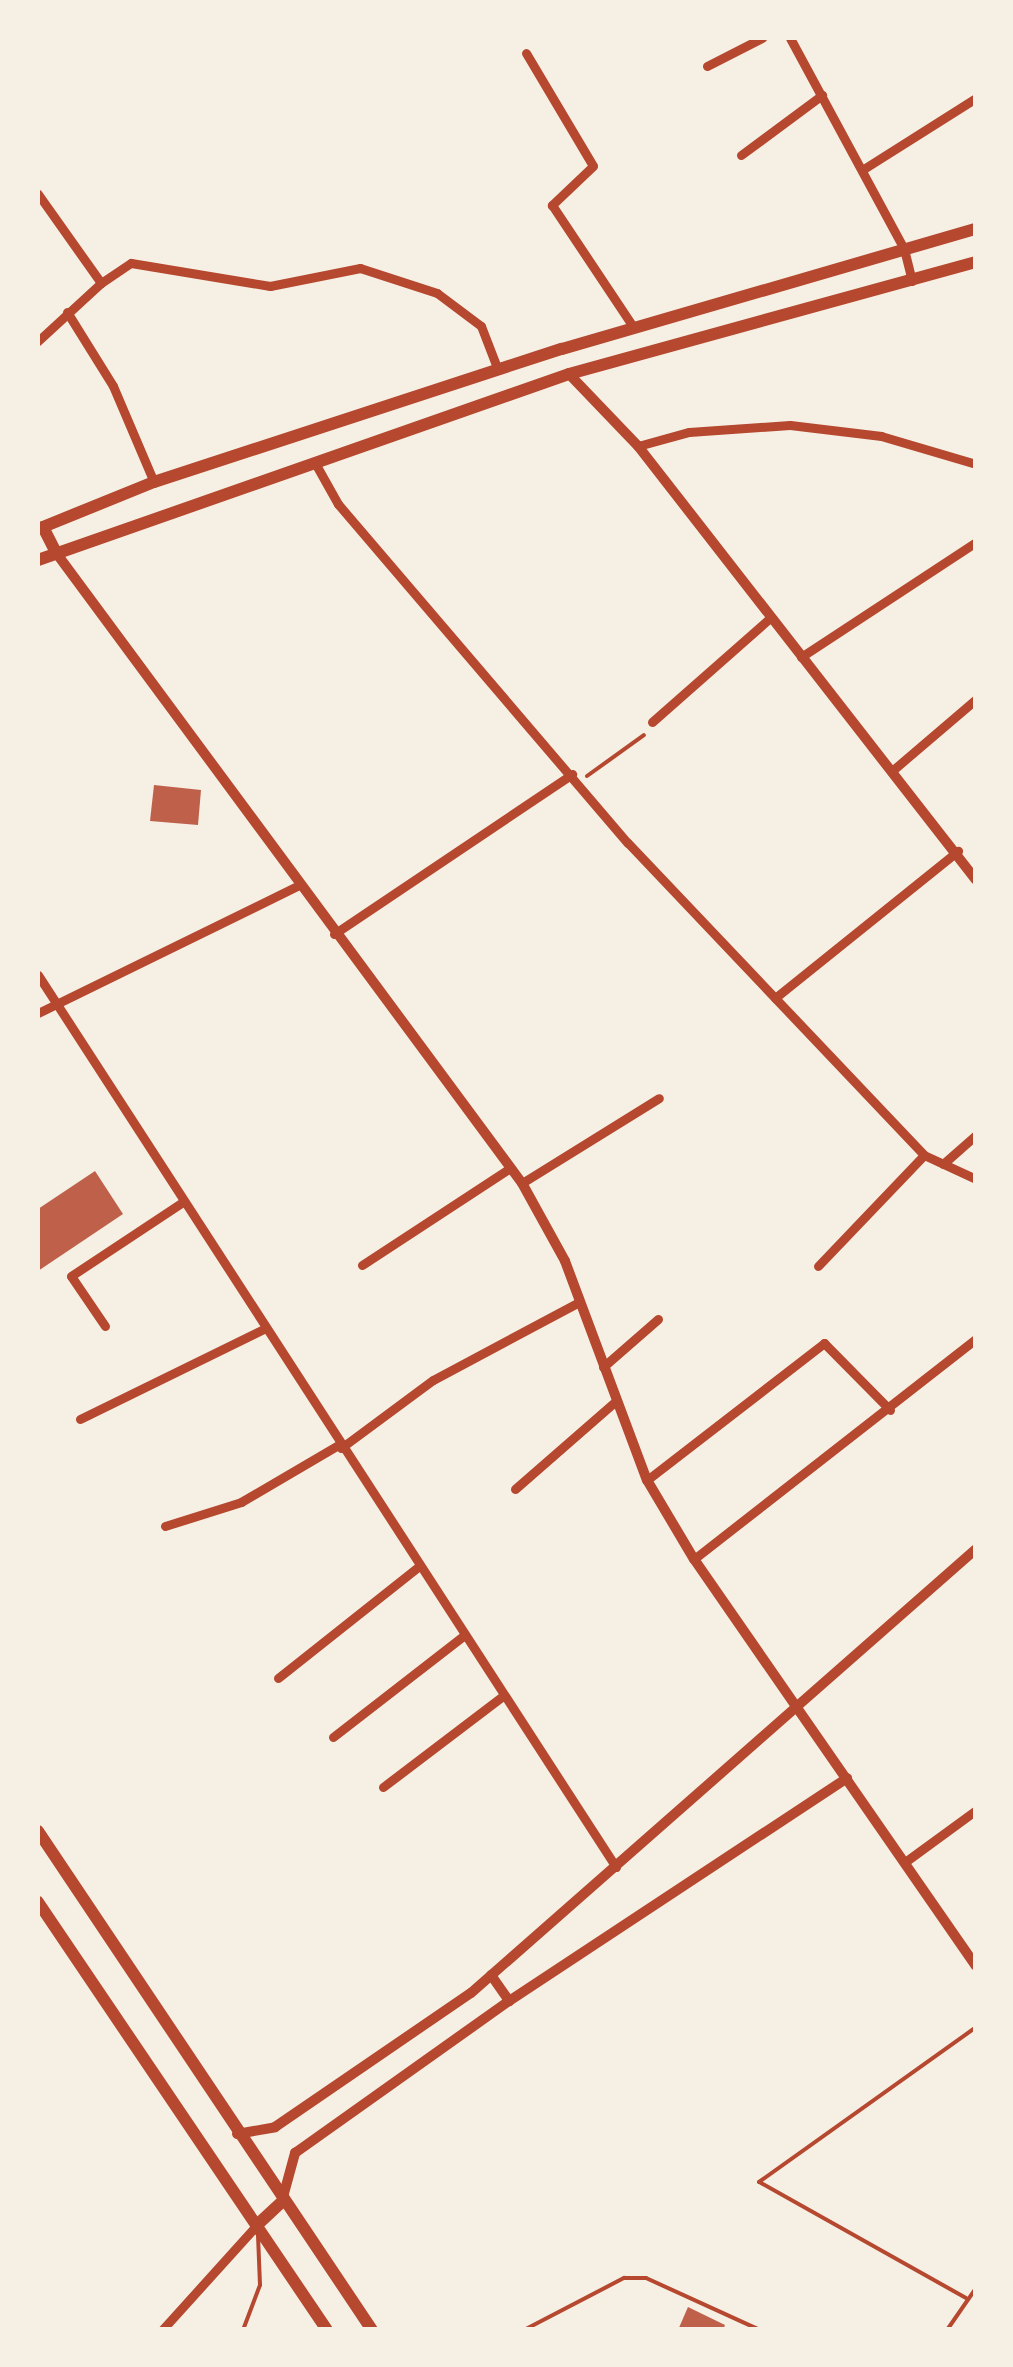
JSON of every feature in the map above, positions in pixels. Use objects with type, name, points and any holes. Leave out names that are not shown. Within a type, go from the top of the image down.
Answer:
[{"type":"main road","points":[[56,554],[40,528],[154,482],[634,328],[976,229]]},
{"type":"main road","points":[[38,560],[569,374],[974,265]]},
{"type":"main road","points":[[38,1832],[282,2202],[372,2330]]},
{"type":"main road","points":[[38,1902],[326,2330]]},
{"type":"main road","points":[[257,2225],[282,2202]]},
{"type":"street","points":[[707,66],[762,38]]},
{"type":"street","points":[[790,38],[904,249],[912,281]]},
{"type":"street","points":[[526,53],[594,166],[552,205],[634,328]]},
{"type":"street","points":[[740,155],[822,96]]},
{"type":"street","points":[[862,170],[976,98]]},
{"type":"street","points":[[38,194],[101,282]]},
{"type":"street","points":[[38,340],[101,282],[131,263],[270,286],[360,268],[437,292],[481,326],[498,370]]},
{"type":"street","points":[[67,312],[113,386],[154,482]]},
{"type":"street","points":[[569,374],[638,446],[958,852],[976,880]]},
{"type":"street","points":[[638,446],[689,432],[790,425],[881,436],[976,464]]},
{"type":"street","points":[[315,463],[338,504],[576,778],[775,998],[924,1156],[976,1180]]},
{"type":"street","points":[[801,656],[976,542]]},
{"type":"street","points":[[56,554],[297,886],[522,1182],[564,1262],[647,1480],[694,1560],[976,1966]]},
{"type":"street","points":[[652,722],[770,618]]},
{"type":"street","points":[[893,770],[976,699]]},
{"type":"street","points":[[334,934],[576,778]]},
{"type":"street","points":[[775,998],[958,852]]},
{"type":"street","points":[[38,1013],[297,886]]},
{"type":"street","points":[[38,975],[418,1568],[616,1866]]},
{"type":"street","points":[[522,1182],[658,1098]]},
{"type":"street","points":[[942,1164],[976,1135]]},
{"type":"street","points":[[818,1266],[924,1156]]},
{"type":"street","points":[[362,1265],[510,1168]]},
{"type":"street","points":[[105,1326],[71,1276],[183,1202]]},
{"type":"street","points":[[165,1526],[240,1502],[340,1446],[433,1380],[577,1303]]},
{"type":"street","points":[[603,1367],[658,1319]]},
{"type":"street","points":[[80,1419],[264,1329]]},
{"type":"street","points":[[694,1560],[976,1339]]},
{"type":"street","points":[[647,1480],[824,1343],[890,1410]]},
{"type":"street","points":[[515,1490],[616,1400]]},
{"type":"street","points":[[237,2134],[275,2127],[492,1975],[976,1549]]},
{"type":"street","points":[[278,1678],[418,1568]]},
{"type":"street","points":[[334,1736],[463,1636]]},
{"type":"street","points":[[383,1787],[503,1696]]},
{"type":"street","points":[[282,2202],[295,2152],[509,2000],[847,1778]]},
{"type":"street","points":[[905,1862],[976,1810]]},
{"type":"street","points":[[492,1975],[509,2000]]},
{"type":"street","points":[[162,2330],[257,2225]]},
{"type":"lane","points":[[966,2298],[759,2182],[976,2027]]},
{"type":"lane","points":[[243,2330],[260,2284],[257,2225]]},
{"type":"lane","points":[[524,2330],[624,2278],[646,2278],[760,2330]]},
{"type":"lane","points":[[947,2330],[976,2288]]},
{"type":"path","points":[[576,778],[647,733],[652,722]]},
{"type":"building","points":[[154,785],[201,790],[198,825],[150,821]]},
{"type":"building","points":[[95,1171],[123,1214],[38,1271],[38,1209]]},
{"type":"building","points":[[688,2307],[725,2325],[723,2330],[678,2330]]}]
